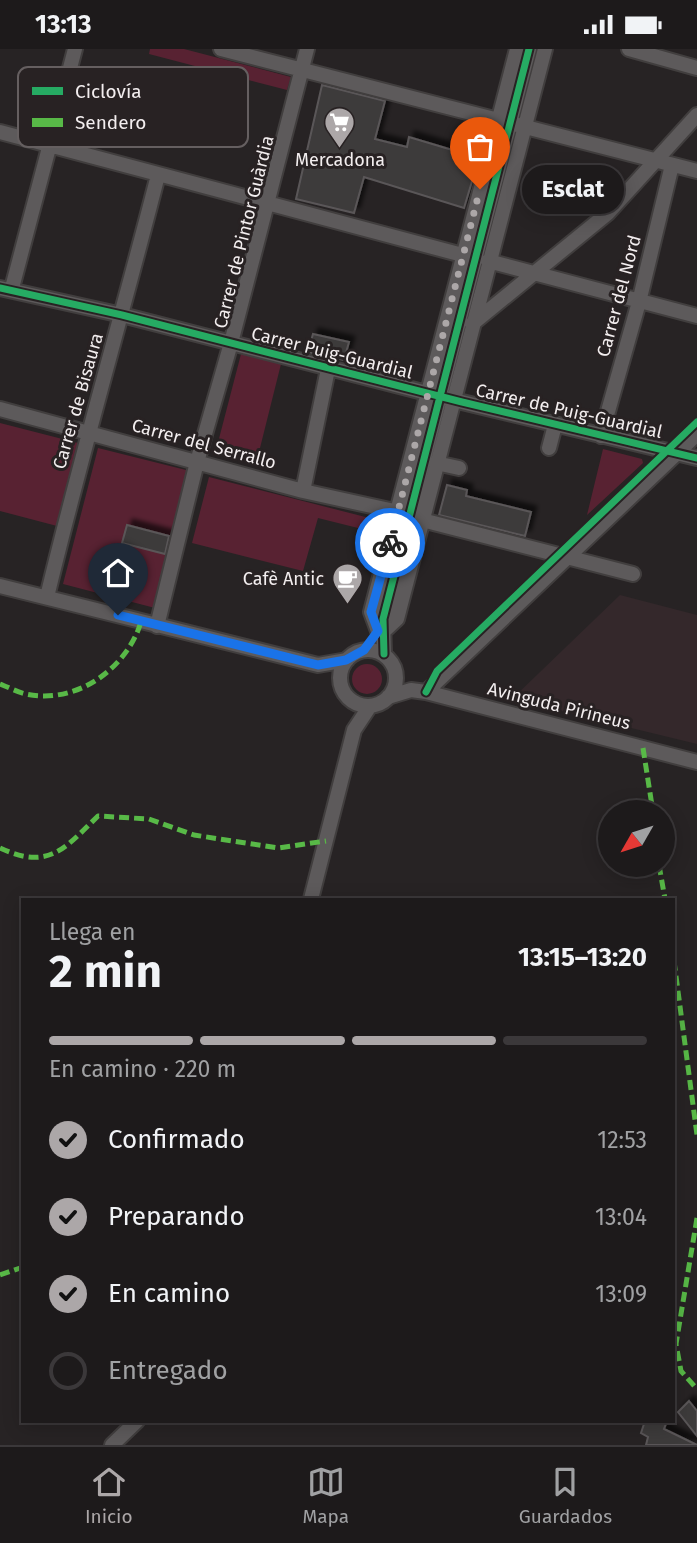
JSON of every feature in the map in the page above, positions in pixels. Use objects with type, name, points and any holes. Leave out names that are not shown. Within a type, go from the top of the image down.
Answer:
[{"type":"street","points":[[70,67],[75,49]]},
{"type":"street","points":[[221,49],[697,171]]},
{"type":"street","name":"Carrer de Pintor Guàrdia","points":[[157,626],[197,463],[269,201],[307,49]]},
{"type":"street","points":[[418,691],[395,671],[384,654],[381,631],[396,548],[399,512],[440,396],[472,324],[476,259],[510,123],[517,49]]},
{"type":"street","points":[[396,548],[440,396],[529,49]]},
{"type":"street","points":[[510,123],[545,49]]},
{"type":"street","points":[[629,49],[697,68]]},
{"type":"street","points":[[472,324],[665,163],[697,115]]},
{"type":"street","points":[[0,132],[18,136]]},
{"type":"street","points":[[6,288],[48,147]]},
{"type":"street","points":[[60,147],[697,316]]},
{"type":"street","name":"Carrer del Nord","points":[[601,436],[639,302],[665,163]]},
{"type":"street","name":"Carrer de Bisaura","points":[[47,597],[87,433],[122,315],[158,175]]},
{"type":"street","name":"Carrer Puig-Guardial","points":[[6,288],[440,396]]},
{"type":"street","points":[[303,491],[328,369]]},
{"type":"street","points":[[0,586],[318,665],[346,660],[364,650],[381,631],[397,619],[436,463],[440,396]]},
{"type":"street","name":"Carrer de Puig-Guardial","points":[[440,396],[677,453]]},
{"type":"street","name":"Carrer del Serrallo","points":[[0,409],[303,491],[399,512]]},
{"type":"street","points":[[549,448],[555,425]]},
{"type":"street","points":[[310,898],[354,730],[370,706],[388,697],[418,691],[566,558],[697,434]]},
{"type":"street","points":[[677,453],[697,458]]},
{"type":"street","points":[[436,463],[459,468]]},
{"type":"street","points":[[422,520],[633,574]]},
{"type":"street","points":[[364,650],[384,654]]},
{"type":"street","points":[[341,684],[341,671],[346,660]]},
{"type":"street","points":[[318,665],[341,684],[350,699],[354,730]]},
{"type":"street","points":[[388,697],[394,688],[395,671]]},
{"type":"street","name":"Avinguda Pirineus","points":[[418,691],[697,762]]},
{"type":"street","points":[[350,699],[370,706]]},
{"type":"street","points":[[111,1445],[135,1423]]},
{"type":"shaded area","points":[[150,49],[184,49],[291,77],[287,90],[248,80],[248,67],[199,67],[149,54]]},
{"type":"shaded area","points":[[241,354],[281,364],[256,464],[215,454]]},
{"type":"shaded area","points":[[0,423],[78,443],[57,526],[0,511]]},
{"type":"shaded area","points":[[98,448],[190,471],[173,537],[127,525],[123,543],[169,555],[155,608],[63,584]]},
{"type":"shaded area","points":[[603,449],[642,459],[643,463],[587,515]]},
{"type":"shaded area","points":[[209,477],[385,522],[382,534],[318,518],[303,571],[192,543]]},
{"type":"shaded area","points":[[620,595],[697,615],[697,744],[512,699]]},
{"type":"shaded area","points":[[367,664],[378,668],[382,679],[378,690],[367,694],[356,690],[352,679],[356,668]]},
{"type":"building","points":[[322,85],[385,101],[375,139],[407,147],[409,137],[479,158],[464,208],[364,177],[354,213],[296,199]]},
{"type":"building","points":[[313,334],[349,342],[344,360],[308,352]]},
{"type":"building","points":[[447,485],[467,490],[466,496],[531,512],[525,536],[439,515]]},
{"type":"building","points":[[127,525],[169,536],[165,554],[122,543]]},
{"type":"building","points":[[689,1401],[697,1411],[697,1436],[678,1412]]},
{"type":"building","points":[[644,1423],[666,1423],[664,1429],[697,1445],[646,1445],[648,1437],[641,1433]]},
{"type":"marked path","points":[[0,684],[23,693],[45,696],[64,694],[81,688],[112,668],[134,639],[141,622]]},
{"type":"marked path","points":[[643,748],[651,800]]},
{"type":"marked path","points":[[0,848],[31,857],[55,853],[76,838],[98,816],[149,819],[194,835],[278,848],[326,841]]},
{"type":"marked path","points":[[661,877],[665,898]]},
{"type":"marked path","points":[[675,969],[697,1135]]},
{"type":"marked path","points":[[697,1218],[676,1344],[681,1371],[697,1389]]},
{"type":"marked path","points":[[0,1275],[21,1268]]},
{"type":"cycle path","points":[[384,654],[383,619],[529,49]]},
{"type":"cycle path","points":[[0,288],[122,315],[462,402],[697,458]]},
{"type":"cycle path","points":[[426,692],[437,671],[697,422]]},
{"type":"way so far","points":[[390,543],[480,189]]},
{"type":"place","name":"Mercadona","points":[[340,149]]},
{"type":"place","name":"Esclat","points":[[480,189]]},
{"type":"place","name":"Cafè Antic","points":[[347,606]]},
{"type":"route","points":[[118,615],[318,665],[346,660],[364,650],[378,631],[371,612],[390,543]]}]
